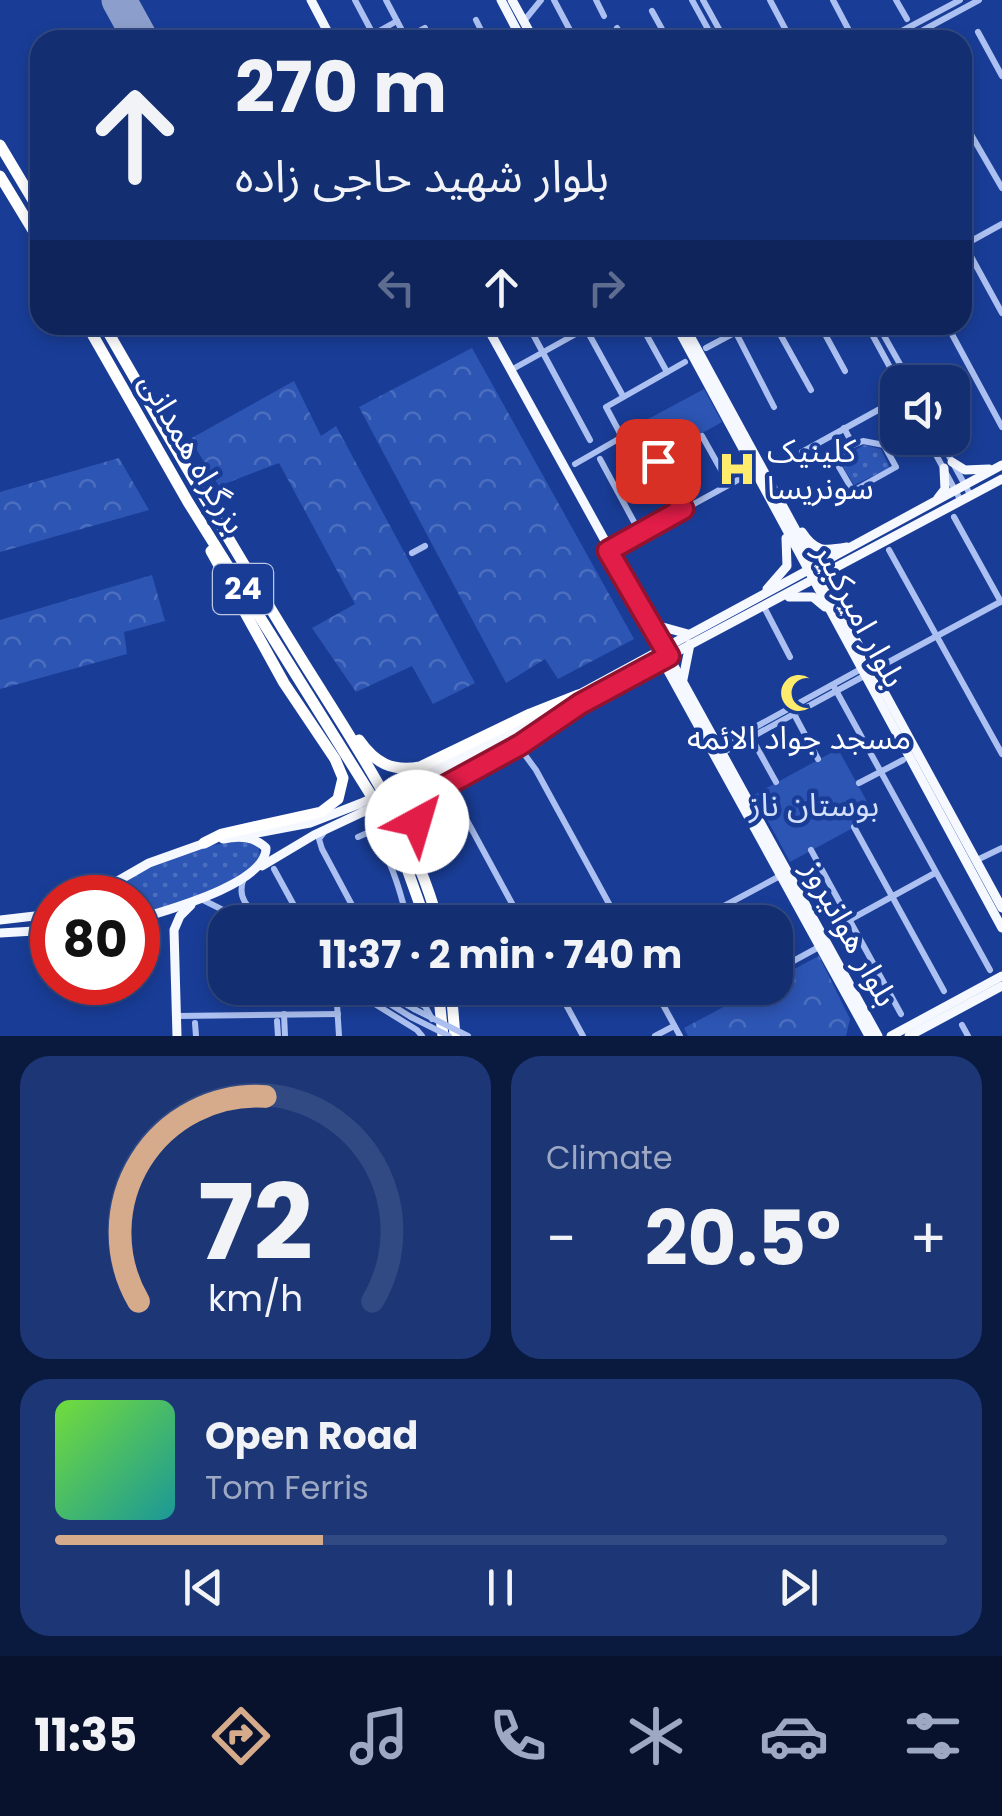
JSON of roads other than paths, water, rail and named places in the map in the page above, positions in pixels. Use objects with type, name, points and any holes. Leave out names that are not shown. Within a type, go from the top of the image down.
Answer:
[{"type":"highway","points":[[0,145],[30,195]]},
{"type":"highway","points":[[0,176],[30,226]]},
{"type":"highway","name":"بزرگراه همدانی","points":[[93,335],[188,502],[384,816],[420,905]]},
{"type":"highway","name":"بزرگراه همدانی","points":[[110,335],[395,812],[434,905]]},
{"type":"highway","points":[[188,502],[275,668],[343,778],[338,799],[321,812],[222,834],[204,843]]},
{"type":"highway","points":[[256,585],[374,759],[396,769],[420,768]]},
{"type":"highway","points":[[484,764],[413,798],[402,790],[401,781],[420,768],[530,714],[579,699]]},
{"type":"highway","points":[[432,897],[418,848],[420,810],[434,792],[536,734],[579,699]]},
{"type":"highway","points":[[442,1005],[449,1036]]},
{"type":"highway","points":[[449,1036],[450,1005]]},
{"type":"main road","points":[[311,0],[327,30]]},
{"type":"main road","points":[[501,0],[520,30]]},
{"type":"main road","points":[[512,0],[521,30]]},
{"type":"main road","name":"بلوار هوانیروز","points":[[492,335],[608,551],[652,624],[663,654]]},
{"type":"main road","name":"بلوار امیرکبیر","points":[[682,335],[758,469],[778,516],[814,574]]},
{"type":"main road","name":"بلوار امیرکبیر","points":[[689,335],[1002,928]]},
{"type":"main road","points":[[936,502],[945,488],[948,465],[976,472],[999,466]]},
{"type":"main road","points":[[160,912],[198,900],[244,877],[361,808],[760,605],[963,493],[999,466]]},
{"type":"main road","points":[[758,469],[810,546],[857,550]]},
{"type":"main road","points":[[832,609],[834,576],[857,550],[936,502],[1002,479]]},
{"type":"main road","points":[[760,605],[787,566],[788,542],[778,516]]},
{"type":"main road","name":"بلوار هوانیروز","points":[[632,594],[636,611],[721,750],[878,1036]]},
{"type":"main road","points":[[760,605],[802,595],[832,609]]},
{"type":"main road","points":[[652,624],[690,639]]},
{"type":"main road","points":[[640,671],[666,674],[678,680],[690,639]]},
{"type":"main road","points":[[579,699],[640,671],[663,654]]},
{"type":"main road","name":"بلوار امیرکبیر","points":[[864,670],[880,688],[1002,908]]},
{"type":"main road","name":"بلوار هوانیروز","points":[[678,680],[860,1020],[865,1036]]},
{"type":"main road","points":[[128,875],[204,843],[310,823],[361,808]]},
{"type":"main road","points":[[234,837],[252,839],[266,848],[266,858],[255,870]]},
{"type":"main road","points":[[178,1036],[174,930],[180,916],[198,900]]},
{"type":"main road","points":[[0,920],[30,917]]},
{"type":"main road","points":[[0,933],[30,931]]},
{"type":"main road","points":[[892,1036],[1002,976]]},
{"type":"main road","points":[[909,1036],[1002,986]]},
{"type":"street","points":[[355,0],[371,30]]},
{"type":"street","points":[[386,0],[402,30]]},
{"type":"street","points":[[522,30],[541,0]]},
{"type":"street","points":[[554,0],[570,30]]},
{"type":"street","points":[[596,0],[604,16]]},
{"type":"street","points":[[692,0],[708,30]]},
{"type":"street","points":[[703,0],[720,30]]},
{"type":"street","points":[[770,0],[786,30]]},
{"type":"street","points":[[833,0],[849,30]]},
{"type":"street","points":[[896,0],[906,19]]},
{"type":"street","points":[[904,30],[960,0]]},
{"type":"street","points":[[922,30],[978,0]]},
{"type":"street","points":[[652,11],[662,30]]},
{"type":"street","points":[[476,20],[481,30]]},
{"type":"street","points":[[386,30],[397,22]]},
{"type":"street","points":[[421,30],[425,28]]},
{"type":"street","points":[[978,32],[1002,76]]},
{"type":"street","points":[[972,136],[1002,188]]},
{"type":"street","points":[[972,239],[1002,224]]},
{"type":"street","points":[[972,259],[1002,314]]},
{"type":"street","points":[[533,335],[590,440]]},
{"type":"street","points":[[511,370],[572,335]]},
{"type":"street","points":[[592,335],[623,396]]},
{"type":"street","points":[[647,335],[667,372]]},
{"type":"street","points":[[706,348],[725,335]]},
{"type":"street","points":[[737,335],[774,407]]},
{"type":"street","points":[[781,335],[811,390]]},
{"type":"street","points":[[825,335],[845,371]]},
{"type":"street","points":[[872,335],[889,365]]},
{"type":"street","points":[[884,335],[900,365]]},
{"type":"street","points":[[953,335],[1002,428]]},
{"type":"street","points":[[574,464],[622,438],[606,406],[685,362]]},
{"type":"street","points":[[802,452],[880,408]]},
{"type":"street","points":[[844,428],[853,445]]},
{"type":"street","points":[[702,436],[729,484]]},
{"type":"street","points":[[863,441],[884,445],[896,468],[853,491],[839,467],[846,450],[853,445],[863,441]]},
{"type":"street","points":[[941,455],[963,493]]},
{"type":"street","points":[[945,455],[948,465]]},
{"type":"street","points":[[600,458],[640,533]]},
{"type":"street","points":[[658,461],[683,509]]},
{"type":"street","points":[[608,551],[758,469]]},
{"type":"street","points":[[721,750],[864,670],[885,664],[1002,602],[954,517]]},
{"type":"street","points":[[412,554],[424,546]]},
{"type":"street","points":[[889,550],[1002,754]]},
{"type":"street","points":[[760,605],[790,657]]},
{"type":"street","points":[[880,688],[885,664]]},
{"type":"street","points":[[835,688],[990,970]]},
{"type":"street","points":[[793,711],[818,758]]},
{"type":"street","points":[[536,734],[528,746],[536,770],[610,905]]},
{"type":"street","points":[[749,734],[776,782]]},
{"type":"street","points":[[509,751],[520,751],[536,770]]},
{"type":"street","points":[[860,783],[903,760]]},
{"type":"street","points":[[451,790],[513,905]]},
{"type":"street","points":[[331,827],[319,839],[352,905]]},
{"type":"street","points":[[854,827],[944,990]]},
{"type":"street","points":[[358,837],[367,833],[374,837],[394,875],[403,905]]},
{"type":"street","points":[[286,852],[309,844],[322,849]]},
{"type":"street","points":[[977,860],[1002,848]]},
{"type":"street","points":[[811,850],[901,1014]]},
{"type":"street","points":[[274,869],[293,905]]},
{"type":"street","points":[[822,935],[936,873]]},
{"type":"street","points":[[726,905],[780,876]]},
{"type":"street","points":[[243,902],[240,891],[244,877]]},
{"type":"street","points":[[198,900],[209,905]]},
{"type":"street","points":[[234,905],[236,901],[247,905]]},
{"type":"street","points":[[793,961],[819,946]]},
{"type":"street","points":[[338,1005],[338,1036]]},
{"type":"street","points":[[338,1009],[339,1005]]},
{"type":"street","points":[[376,1005],[420,1033],[427,1030],[432,1016],[423,1005]]},
{"type":"street","points":[[397,1005],[468,1036]]},
{"type":"street","points":[[401,1005],[449,1036]]},
{"type":"street","points":[[566,1005],[583,1036]]},
{"type":"street","points":[[663,1005],[680,1036]]},
{"type":"street","points":[[177,1016],[338,1009]]},
{"type":"street","points":[[281,1036],[284,1014]]},
{"type":"street","points":[[277,1020],[281,1036]]},
{"type":"street","points":[[195,1023],[196,1036]]},
{"type":"street","points":[[962,1025],[968,1036]]},
{"type":"street","points":[[656,1036],[674,1026]]},
{"type":"place","name":"کلینیک سونریسا","points":[[737,469]]},
{"type":"place","name":"مسجد جواد الائمه","points":[[799,693]]},
{"type":"park label","name":"بوستان ناز","points":[[814,805]]}]
